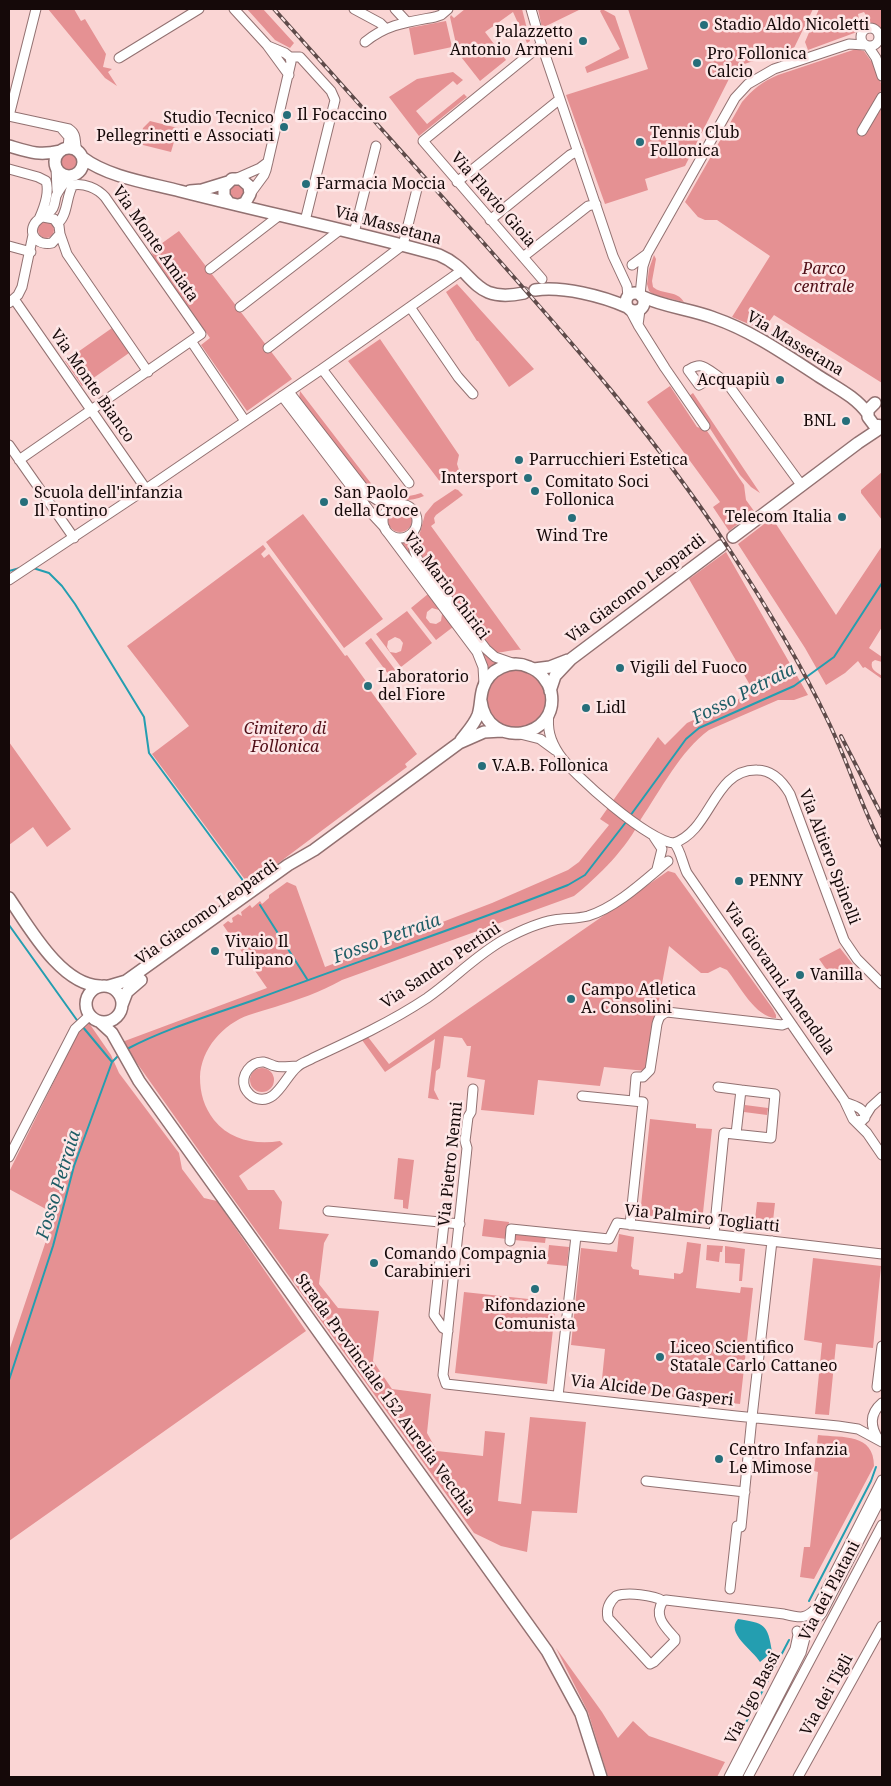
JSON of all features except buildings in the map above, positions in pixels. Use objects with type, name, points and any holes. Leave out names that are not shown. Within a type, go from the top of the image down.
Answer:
[{"type":"main road","points":[[9,146],[47,159],[62,174],[69,177]]},
{"type":"main road","name":"Via Massetana","points":[[72,152],[104,171]]},
{"type":"main road","points":[[56,168],[55,159],[72,152]]},
{"type":"main road","points":[[37,154],[72,152],[83,163],[81,171]]},
{"type":"main road","name":"Via Massetana","points":[[69,177],[81,171],[104,171],[404,245],[444,257],[477,287],[488,294],[504,296],[559,290],[612,300],[662,304],[701,313],[738,327],[770,345],[852,398],[874,425],[882,426]]},
{"type":"main road","points":[[241,179],[247,183],[250,194],[247,200],[234,204],[225,198],[223,192],[224,187],[231,180],[241,179]]},
{"type":"main road","name":"Via Massetana","points":[[183,191],[202,190],[231,180]]},
{"type":"main road","points":[[250,194],[263,211]]},
{"type":"main road","name":"Via Massetana","points":[[852,398],[879,403]]},
{"type":"main road","points":[[858,443],[865,429],[870,408],[879,403]]},
{"type":"main road","points":[[733,537],[882,426]]},
{"type":"main road","name":"Via Giacomo Leopardi","points":[[549,713],[550,691],[556,676],[570,659],[721,546]]},
{"type":"main road","name":"Via Giacomo Leopardi","points":[[515,664],[534,669],[570,659]]},
{"type":"main road","points":[[483,686],[496,670],[515,664]]},
{"type":"main road","points":[[534,669],[544,678],[550,691]]},
{"type":"main road","name":"Via Giacomo Leopardi","points":[[458,743],[473,724],[481,701],[483,686]]},
{"type":"main road","points":[[481,701],[487,719],[502,731]]},
{"type":"main road","points":[[520,734],[536,728],[549,713]]},
{"type":"main road","name":"Via Giacomo Leopardi","points":[[104,986],[126,981],[288,865],[314,850],[458,743],[484,732],[502,731],[520,734]]},
{"type":"main road","name":"Via Giacomo Leopardi","points":[[120,1010],[125,996],[133,986],[293,871],[314,850]]},
{"type":"main road","points":[[9,898],[46,949],[68,973],[80,990],[86,1013]]},
{"type":"main road","points":[[68,973],[85,984],[104,986],[115,990],[120,995],[120,1010],[112,1020],[100,1022]]},
{"type":"main road","points":[[86,1013],[89,993],[104,986]]},
{"type":"main road","name":"Strada Provinciale 152 Aurelia Vecchia","points":[[118,1045],[116,1028],[120,1010]]},
{"type":"main road","name":"Strada Provinciale 152 Aurelia Vecchia","points":[[86,1013],[110,1031],[129,1066],[547,1651],[581,1714],[601,1777]]},
{"type":"street","points":[[36,9],[9,116],[61,128],[69,137],[72,152]]},
{"type":"street","points":[[119,58],[199,9]]},
{"type":"street","points":[[234,9],[267,45],[288,75]]},
{"type":"street","points":[[354,9],[380,22],[385,28]]},
{"type":"street","points":[[395,9],[407,22]]},
{"type":"street","points":[[365,42],[385,28],[435,17],[448,9]]},
{"type":"street","points":[[531,9],[541,45],[611,251],[634,302],[638,325],[705,426]]},
{"type":"street","points":[[634,302],[647,254],[676,200],[735,98],[741,91],[757,78],[774,69],[849,44],[861,35],[865,29],[872,28],[878,35],[876,58]]},
{"type":"street","points":[[861,35],[860,39],[876,58],[882,76]]},
{"type":"street","points":[[849,44],[871,46],[877,42]]},
{"type":"street","points":[[267,45],[290,56],[300,57],[331,91],[335,100],[305,221]]},
{"type":"street","name":"Via Flavio Gioia","points":[[541,45],[424,140],[457,182],[542,279]]},
{"type":"street","points":[[250,194],[264,175],[268,162],[292,62],[290,56]]},
{"type":"street","points":[[862,131],[882,97]]},
{"type":"street","points":[[457,182],[560,99]]},
{"type":"street","points":[[354,233],[376,146]]},
{"type":"street","points":[[490,220],[570,155],[578,151]]},
{"type":"street","points":[[231,180],[260,168],[268,162]]},
{"type":"street","points":[[56,168],[57,194]]},
{"type":"street","points":[[9,169],[44,179],[47,186],[49,205],[60,228],[60,234],[67,254],[148,372]]},
{"type":"street","points":[[11,301],[22,287],[31,252],[33,227],[69,177]]},
{"type":"street","name":"Via Monte Amiata","points":[[56,221],[63,217],[70,190],[75,184],[87,186],[101,193],[200,334],[191,342]]},
{"type":"street","points":[[268,348],[404,245],[418,185]]},
{"type":"street","points":[[523,257],[588,206],[596,204]]},
{"type":"street","points":[[49,205],[64,211]]},
{"type":"street","points":[[210,269],[280,215]]},
{"type":"street","points":[[41,218],[56,221]]},
{"type":"street","points":[[240,307],[340,230]]},
{"type":"street","points":[[9,246],[31,252],[55,241],[60,234]]},
{"type":"street","points":[[33,235],[36,240],[67,254]]},
{"type":"street","points":[[611,251],[618,259],[640,268],[642,272]]},
{"type":"street","points":[[622,275],[624,270],[647,254]]},
{"type":"street","points":[[9,580],[286,394],[461,271]]},
{"type":"street","name":"Via Monte Bianco","points":[[11,301],[146,489]]},
{"type":"street","points":[[410,307],[458,377],[473,394]]},
{"type":"street","points":[[19,460],[191,342],[245,421]]},
{"type":"street","points":[[322,369],[409,483]]},
{"type":"street","points":[[716,375],[727,383],[802,486]]},
{"type":"street","name":"Via Mario Chirici","points":[[286,394],[369,495],[377,500],[407,506],[415,513],[417,523],[413,532],[414,550],[418,560],[482,644],[495,657],[515,664]]},
{"type":"street","name":"Via Mario Chirici","points":[[286,394],[372,514],[387,531],[478,652],[484,667],[483,686]]},
{"type":"street","points":[[9,445],[74,538]]},
{"type":"street","name":"Via Mario Chirici","points":[[398,504],[392,506],[385,513],[383,519],[387,531],[394,537],[401,538],[413,532]]},
{"type":"street","name":"Via Giovanni Amendola","points":[[549,713],[549,734],[559,754]]},
{"type":"street","name":"Via Giovanni Amendola","points":[[520,734],[540,739],[559,754],[582,780],[666,847],[678,847],[687,873],[845,1102],[859,1119],[882,1155]]},
{"type":"street","name":"Via Altiero Spinelli","points":[[666,847],[686,837],[699,825],[728,781],[738,773],[748,770],[760,770],[772,774],[790,794],[844,940],[857,959],[882,984]]},
{"type":"street","points":[[656,872],[666,847]]},
{"type":"street","name":"Via Giovanni Amendola","points":[[666,847],[663,857],[687,873]]},
{"type":"street","points":[[670,861],[677,859],[679,854]]},
{"type":"street","name":"Via Sandro Pertini","points":[[297,1066],[274,1066],[263,1062],[257,1063],[247,1070],[245,1087],[257,1099],[269,1099],[278,1091],[297,1066],[416,1005],[436,992],[482,953],[513,935],[545,922],[592,914],[611,904],[670,861]]},
{"type":"street","points":[[9,1157],[75,1029],[86,1013]]},
{"type":"street","points":[[634,1101],[636,1077],[643,1077],[650,1070],[658,1018],[663,1013],[782,1025],[790,1022]]},
{"type":"street","points":[[714,1234],[724,1133],[771,1138],[775,1094],[718,1087]]},
{"type":"street","name":"Via Pietro Nenni","points":[[445,1382],[443,1375],[460,1224],[468,1117],[471,1112],[473,1090]]},
{"type":"street","points":[[736,1134],[741,1090]]},
{"type":"street","points":[[582,1096],[643,1102],[630,1225]]},
{"type":"street","points":[[859,1119],[882,1097]]},
{"type":"street","name":"Via Giovanni Amendola","points":[[845,1102],[864,1111],[859,1119]]},
{"type":"street","points":[[328,1211],[460,1224]]},
{"type":"street","name":"Via Pietro Nenni","points":[[444,1223],[434,1315],[443,1328],[448,1331]]},
{"type":"street","name":"Via Palmiro Togliatti","points":[[510,1241],[512,1229],[610,1239],[617,1223],[882,1254]]},
{"type":"street","points":[[558,1396],[576,1236]]},
{"type":"street","points":[[730,1590],[737,1526],[742,1527],[752,1417],[772,1241]]},
{"type":"street","points":[[877,1387],[881,1373],[882,1346]]},
{"type":"street","name":"Via Alcide De Gasperi","points":[[445,1382],[448,1385],[858,1428],[881,1442]]},
{"type":"street","points":[[881,1442],[872,1427],[872,1420],[877,1407],[882,1403]]},
{"type":"street","points":[[858,1428],[865,1427],[872,1420]]},
{"type":"street","points":[[646,1482],[745,1492]]},
{"type":"street","name":"Via Ugo Bassi","points":[[735,1776],[795,1649],[798,1635],[796,1629],[797,1622],[818,1606],[882,1482]]},
{"type":"street","name":"Via Ugo Bassi","points":[[735,1776],[801,1653],[806,1634],[811,1631],[812,1625],[822,1613],[882,1496]]},
{"type":"street","name":"Via dei Platani","points":[[748,1777],[882,1525]]},
{"type":"street","points":[[663,1601],[659,1615],[660,1621],[675,1638],[675,1641],[650,1664],[610,1621],[607,1615],[607,1608],[612,1600],[621,1594],[659,1598],[663,1601],[676,1601],[807,1618],[812,1625]]},
{"type":"street","points":[[777,1614],[793,1624],[801,1634],[806,1634]]},
{"type":"street","name":"Via dei Tigli","points":[[798,1777],[822,1737],[882,1626]]},
{"type":"green space","points":[[48,9],[74,9],[81,21],[85,19],[106,54],[103,67],[112,69],[108,72],[117,86],[105,78]]},
{"type":"green space","points":[[247,9],[263,9],[294,43],[290,48],[275,40]]},
{"type":"green space","points":[[465,9],[522,9],[530,41],[527,43],[513,12],[485,32],[506,60],[480,81],[458,53],[450,17],[451,15],[454,18]]},
{"type":"green space","points":[[538,9],[581,9],[542,28]]},
{"type":"green space","points":[[602,9],[615,16],[629,58],[587,73],[585,67],[620,49],[600,11]]},
{"type":"green space","points":[[628,9],[813,9],[794,48],[735,67],[685,166],[645,179],[648,190],[605,204],[566,95],[648,69]]},
{"type":"green space","points":[[819,9],[882,9],[882,29],[870,22],[864,12],[858,14],[860,26],[857,32],[808,50],[805,42]]},
{"type":"green space","points":[[446,21],[452,47],[414,55],[409,28]]},
{"type":"green space","name":"Parco centrale","points":[[856,49],[864,51],[873,61],[882,86],[880,93],[859,126],[865,131],[882,104],[882,383],[774,315],[763,330],[732,317],[770,256],[717,220],[705,220],[698,217],[685,202],[742,102],[754,90],[767,80],[778,75]]},
{"type":"green space","points":[[453,72],[463,80],[457,85],[453,81],[416,111],[427,124],[464,94],[467,97],[419,136],[389,97],[417,79]]},
{"type":"green space","points":[[150,121],[178,128],[171,152],[139,144],[143,128]]},
{"type":"green space","points":[[69,152],[76,155],[79,162],[76,169],[69,172],[62,169],[59,162],[62,155]]},
{"type":"green space","points":[[237,184],[243,186],[245,192],[243,198],[237,200],[231,198],[229,192],[231,186]]},
{"type":"green space","points":[[46,222],[54,230],[46,238],[38,230]]},
{"type":"green space","points":[[179,231],[292,379],[247,411],[201,345],[210,338],[154,259],[151,251]]},
{"type":"green space","points":[[654,255],[656,259],[652,281],[653,287],[673,294],[684,302],[654,295],[649,291],[647,284],[649,269]]},
{"type":"green space","points":[[457,284],[534,369],[509,387],[446,292]]},
{"type":"green space","points":[[112,328],[129,353],[82,386],[65,361]]},
{"type":"green space","points":[[380,339],[459,455],[457,464],[459,470],[441,483],[348,361]]},
{"type":"green space","points":[[670,386],[697,427],[707,431],[744,485],[746,500],[754,511],[729,531],[713,507],[720,502],[647,402]]},
{"type":"green space","points":[[300,391],[380,495],[401,497],[421,493],[424,496],[406,500],[376,497],[299,399]]},
{"type":"green space","points":[[693,393],[760,493],[751,487],[740,475],[689,396]]},
{"type":"green space","points":[[882,472],[882,520],[861,493],[861,490]]},
{"type":"green space","points":[[455,489],[463,495],[436,515],[434,518],[435,523],[431,526],[521,650],[493,652],[421,559],[418,551],[418,540],[425,514],[434,503]]},
{"type":"green space","points":[[400,508],[409,511],[412,520],[409,529],[400,532],[391,529],[388,520],[391,511]]},
{"type":"green space","points":[[303,514],[383,619],[344,648],[266,542]]},
{"type":"green space","points":[[772,518],[836,615],[882,546],[882,627],[869,648],[882,657],[882,662],[875,660],[872,662],[872,667],[882,676],[882,679],[865,667],[863,668],[858,661],[845,673],[826,685],[805,648],[738,544]]},
{"type":"green space","points":[[411,539],[411,544],[501,662],[487,673],[397,542]]},
{"type":"green space","name":"Cimitero di Follonica","points":[[263,545],[266,549],[261,554],[264,558],[269,554],[345,656],[347,655],[417,754],[405,764],[407,767],[249,885],[152,754],[189,726],[127,646]]},
{"type":"green space","points":[[726,552],[808,695],[794,700],[778,700],[709,730],[699,738],[672,771],[620,851],[593,880],[574,896],[342,980],[300,999],[239,1019],[222,1031],[215,1039],[204,1057],[201,1067],[200,1083],[203,1100],[220,1127],[244,1140],[261,1142],[280,1141],[283,1144],[239,1176],[248,1190],[274,1190],[282,1202],[279,1229],[329,1234],[324,1243],[319,1284],[338,1308],[379,1311],[373,1361],[392,1389],[431,1394],[427,1433],[437,1451],[483,1456],[485,1431],[505,1433],[498,1501],[521,1504],[530,1417],[586,1422],[577,1513],[532,1511],[527,1552],[501,1546],[474,1533],[122,1042],[267,988],[223,925],[228,921],[233,922],[232,918],[238,914],[242,916],[241,912],[250,905],[252,908],[260,901],[262,904],[269,898],[269,895],[287,882],[296,886],[325,967],[492,903],[568,870],[579,862],[609,825],[600,819],[658,737],[665,745],[687,723],[754,692],[689,579]]},
{"type":"green space","points":[[428,594],[453,627],[436,640],[411,608]],"holes":[[[432,608],[439,610],[442,614],[441,621],[436,624],[430,623],[426,618],[427,612]]]},
{"type":"green space","points":[[407,611],[432,643],[401,667],[376,634]],"holes":[[[395,637],[403,643],[401,651],[396,653],[390,652],[387,647],[388,641]]]},
{"type":"green space","points":[[371,638],[396,671],[389,675],[365,643]]},
{"type":"green space","points":[[516,669],[532,674],[537,678],[541,683],[546,699],[541,715],[537,720],[532,724],[516,729],[500,724],[495,720],[491,715],[486,699],[491,683],[495,678],[500,674]]},
{"type":"green space","points":[[9,742],[71,829],[47,847],[33,827],[9,845]]},
{"type":"green space","name":"Campo Atletica A. Consolini","points":[[668,871],[675,873],[773,1009],[776,1018],[769,1017],[755,1007],[727,970],[720,967],[708,973],[701,973],[669,946],[646,1071],[604,1067],[600,1086],[538,1080],[534,1115],[481,1110],[485,1080],[467,1077],[471,1046],[467,1046],[462,1038],[444,1036],[440,1068],[436,1071],[434,1090],[439,1100],[428,1098],[435,1039],[385,1072],[362,1040],[368,1037],[389,1064]]},
{"type":"green space","points":[[840,948],[855,967],[836,983],[819,959]]},
{"type":"green space","points":[[89,1023],[111,1055],[119,1073],[179,1153],[182,1169],[204,1198],[217,1201],[306,1331],[9,1541],[9,1351],[55,1214],[9,1189],[9,1172],[78,1033]]},
{"type":"green space","points":[[262,1068],[271,1071],[274,1080],[271,1089],[262,1092],[253,1089],[250,1080],[253,1071]]},
{"type":"green space","points":[[745,1105],[768,1108],[767,1115],[744,1112]]},
{"type":"green space","points":[[650,1119],[696,1124],[696,1128],[712,1129],[702,1222],[640,1215]]},
{"type":"green space","points":[[398,1158],[414,1160],[408,1209],[403,1208],[403,1200],[394,1199]]},
{"type":"green space","points":[[757,1202],[775,1203],[772,1230],[754,1229]]},
{"type":"green space","points":[[484,1219],[509,1222],[507,1239],[482,1236]]},
{"type":"green space","points":[[515,1233],[546,1236],[545,1243],[514,1240]]},
{"type":"green space","points":[[619,1234],[634,1237],[631,1266],[633,1269],[639,1270],[639,1275],[674,1279],[674,1273],[680,1274],[683,1272],[687,1242],[701,1244],[696,1288],[740,1293],[741,1287],[753,1288],[740,1404],[601,1389],[605,1349],[571,1345],[581,1248],[617,1252]]},
{"type":"green space","points":[[549,1245],[569,1247],[567,1266],[547,1264]]},
{"type":"green space","points":[[707,1245],[723,1246],[719,1262],[706,1260]]},
{"type":"green space","points":[[725,1246],[745,1249],[742,1281],[739,1281],[740,1264],[725,1263]]},
{"type":"green space","points":[[813,1258],[881,1266],[873,1348],[836,1344],[829,1415],[815,1414],[822,1343],[804,1340]]},
{"type":"green space","points":[[464,1292],[556,1302],[547,1384],[455,1373]]},
{"type":"green space","points":[[818,1435],[847,1437],[863,1442],[873,1455],[874,1466],[814,1579],[800,1577],[804,1547],[810,1547],[818,1472],[814,1471]]},
{"type":"green space","points":[[556,1648],[602,1712],[618,1738],[633,1721],[649,1736],[725,1762],[717,1777],[608,1777],[588,1712]]},
{"type":"water","points":[[738,1619],[754,1622],[763,1626],[766,1630],[772,1652],[760,1662],[737,1636],[735,1624]]},
{"type":"waterway","points":[[9,571],[20,568]]},
{"type":"waterway","points":[[33,568],[49,573],[62,586],[75,604],[144,717],[149,753],[247,886]]},
{"type":"waterway","name":"Fosso Petraia","points":[[630,816],[686,739],[699,728],[794,686],[834,657],[882,583]]},
{"type":"waterway","name":"Fosso Petraia","points":[[127,1049],[174,1028],[568,885],[585,875],[626,822]]},
{"type":"waterway","points":[[260,905],[307,979]]},
{"type":"waterway","points":[[9,925],[79,1023]]},
{"type":"waterway","points":[[82,1026],[112,1062]]},
{"type":"waterway","name":"Fosso Petraia","points":[[9,1380],[53,1246],[74,1166],[112,1062],[119,1055]]},
{"type":"waterway","points":[[809,1601],[871,1481],[876,1467]]},
{"type":"waterway","points":[[742,1730],[789,1640]]},
{"type":"railway","points":[[274,9],[546,314],[610,389],[701,507],[769,612],[794,655],[835,737],[882,846]]},
{"type":"railway","points":[[841,736],[882,816]]},
{"type":"place","name":"Stadio Aldo Nicoletti","points":[[704,25]]},
{"type":"place","name":"Palazzetto Antonio Armeni","points":[[583,41]]},
{"type":"place","name":"Pro Follonica Calcio","points":[[697,63]]},
{"type":"place","name":"Il Focaccino","points":[[287,115]]},
{"type":"place","name":"Studio Tecnico Pellegrinetti e Associati","points":[[284,127]]},
{"type":"place","name":"Tennis Club Follonica","points":[[640,142]]},
{"type":"place","name":"Farmacia Moccia","points":[[306,184]]},
{"type":"place","name":"Acquapiù","points":[[780,380]]},
{"type":"place","name":"BNL","points":[[846,421]]},
{"type":"place","name":"Parrucchieri Estetica","points":[[519,460]]},
{"type":"place","name":"Intersport","points":[[528,478]]},
{"type":"place","name":"Comitato Soci Follonica","points":[[535,491]]},
{"type":"place","name":"Scuola dell'infanzia Il Fontino","points":[[24,502]]},
{"type":"place","name":"San Paolo della Croce","points":[[324,502]]},
{"type":"place","name":"Telecom Italia","points":[[842,517]]},
{"type":"place","name":"Wind Tre","points":[[572,518]]},
{"type":"place","name":"Vigili del Fuoco","points":[[620,668]]},
{"type":"place","name":"Laboratorio del Fiore","points":[[368,686]]},
{"type":"place","name":"Lidl","points":[[586,708]]},
{"type":"place","name":"V.A.B. Follonica","points":[[482,766]]},
{"type":"place","name":"PENNY","points":[[739,881]]},
{"type":"place","name":"Vivaio Il Tulipano","points":[[215,951]]},
{"type":"place","name":"Vanilla","points":[[800,975]]},
{"type":"place","name":"Campo Atletica A. Consolini","points":[[571,999]]},
{"type":"place","name":"Comando Compagnia Carabinieri","points":[[374,1263]]},
{"type":"place","name":"Rifondazione Comunista","points":[[535,1289]]},
{"type":"place","name":"Liceo Scientifico Statale Carlo Cattaneo","points":[[660,1357]]},
{"type":"place","name":"Centro Infanzia Le Mimose","points":[[719,1459]]}]
